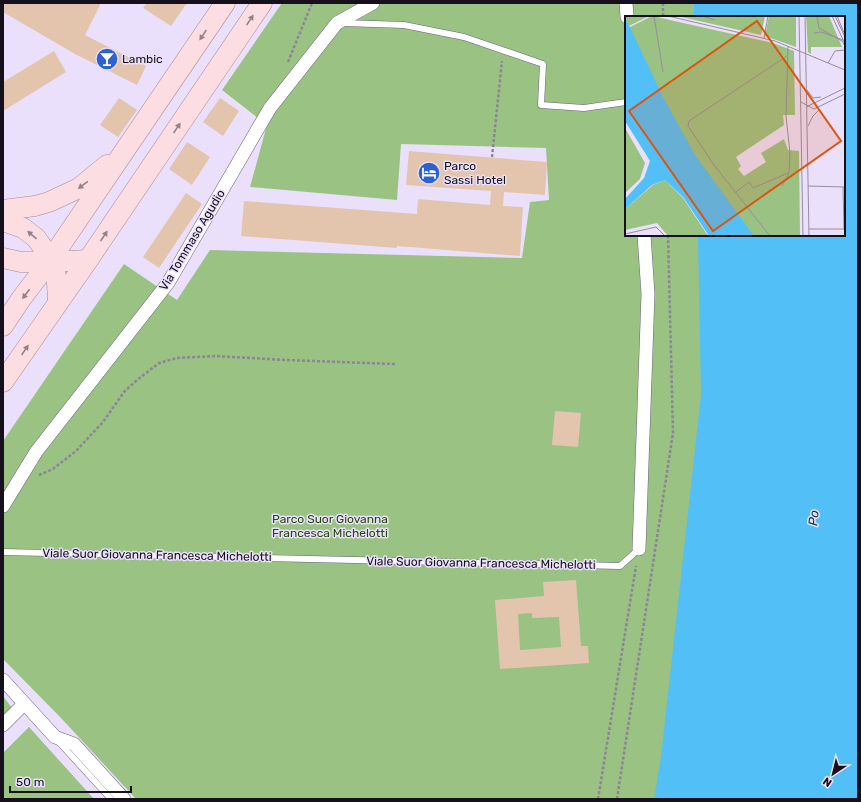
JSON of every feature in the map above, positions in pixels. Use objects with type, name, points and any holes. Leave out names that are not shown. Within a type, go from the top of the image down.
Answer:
[{"type":"main road","points":[[3,326],[49,262],[225,3]]},
{"type":"main road","points":[[3,382],[88,260],[262,3]]},
{"type":"main road","points":[[3,210],[35,206],[67,194],[79,188],[124,152]]},
{"type":"main road","points":[[3,221],[24,228],[36,238],[46,252],[55,273],[58,302]]},
{"type":"main road","points":[[3,258],[21,262],[88,260]]},
{"type":"street","name":"Via Tommaso Agudio","points":[[3,506],[36,452],[168,283],[270,108],[337,23],[373,3]]},
{"type":"street","points":[[626,3],[627,16]]},
{"type":"street","points":[[639,548],[648,294],[644,236]]},
{"type":"street","points":[[3,680],[55,737],[74,744],[124,799]]},
{"type":"street","points":[[3,725],[24,704]]},
{"type":"lane","points":[[337,23],[404,25],[464,37],[543,64],[542,105],[584,108],[625,102]]},
{"type":"lane","name":"Viale Suor Giovanna Francesca Michelotti","points":[[3,552],[620,566],[639,548]]},
{"type":"lane","points":[[55,737],[111,799]]},
{"type":"path","points":[[288,85],[288,60],[312,3]]},
{"type":"path","points":[[663,3],[663,16]]},
{"type":"path","points":[[492,157],[503,50]]},
{"type":"path","points":[[15,486],[53,469],[76,451],[103,422],[124,392],[159,363],[177,358],[216,356],[396,364]]},
{"type":"path","points":[[598,799],[639,548]]},
{"type":"green space","name":"Parco Suor Giovanna Francesca Michelotti","points":[[282,3],[717,3],[717,16],[625,16],[625,236],[723,236],[676,799],[136,799],[62,719],[3,659],[3,441],[124,264],[177,300],[210,250],[522,258],[530,202],[549,200],[546,148],[401,144],[397,200],[250,187],[267,125],[222,90]]},
{"type":"green space","points":[[3,696],[12,708],[3,717]]},
{"type":"green space","points":[[29,727],[94,799],[3,799],[3,753]]},
{"type":"water","name":"Po","points":[[694,3],[858,3],[858,799],[654,799],[661,757],[701,395],[698,236],[845,236],[845,16],[694,16]]},
{"type":"building","points":[[3,3],[101,3],[85,35],[146,66],[137,85],[75,54],[3,12]]},
{"type":"building","points":[[147,3],[187,3],[171,26],[143,8]]},
{"type":"building","points":[[54,51],[66,72],[3,111],[3,82]]},
{"type":"building","points":[[119,98],[137,110],[118,137],[100,125]]},
{"type":"building","points":[[220,98],[239,111],[223,136],[203,122]]},
{"type":"building","points":[[187,142],[210,157],[192,185],[169,169]]},
{"type":"building","points":[[409,151],[547,162],[545,195],[504,192],[503,206],[523,207],[520,256],[241,236],[244,201],[417,214],[418,199],[490,205],[491,191],[406,185]]},
{"type":"building","points":[[186,193],[202,204],[159,268],[143,257]]},
{"type":"building","points":[[555,411],[581,413],[578,447],[552,445]]},
{"type":"building","points":[[576,580],[581,646],[588,646],[589,663],[500,669],[495,600],[544,596],[543,582]],"holes":[[[532,613],[532,618],[559,617],[561,647],[520,650],[518,614]]]},
{"type":"place","name":"Lambic","points":[[107,59]]},
{"type":"place","name":"Parco Sassi Hotel","points":[[429,173]]}]
